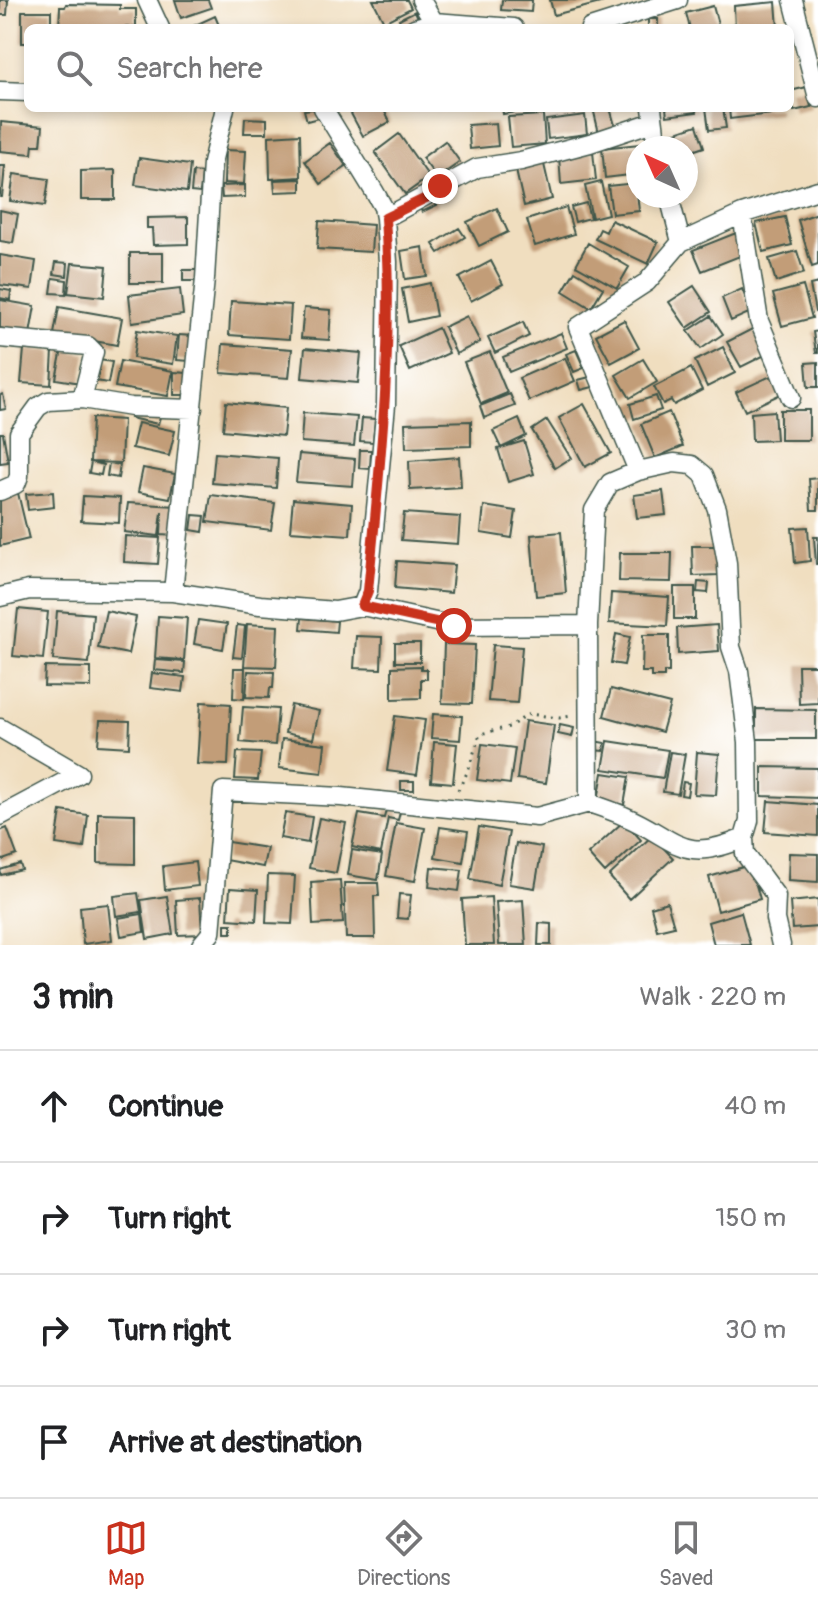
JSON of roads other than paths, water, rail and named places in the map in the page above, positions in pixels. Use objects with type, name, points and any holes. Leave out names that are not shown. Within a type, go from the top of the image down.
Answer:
[{"type":"street","points":[[147,0],[158,24]]},
{"type":"street","points":[[421,0],[434,22]]},
{"type":"street","points":[[602,24],[678,0]]},
{"type":"street","points":[[793,0],[799,62],[818,98]]},
{"type":"street","points":[[427,24],[461,24]]},
{"type":"street","points":[[0,91],[24,92]]},
{"type":"street","points":[[173,592],[205,279],[212,163],[224,112]]},
{"type":"street","points":[[325,112],[383,207],[385,218],[388,262],[386,405],[368,591],[362,606]]},
{"type":"street","points":[[385,218],[477,168],[521,161],[590,143],[652,115],[655,136]]},
{"type":"street","points":[[638,471],[578,327],[647,282],[681,242],[742,214],[818,190]]},
{"type":"street","points":[[672,208],[681,242]]},
{"type":"street","points":[[742,214],[759,321],[791,398]]},
{"type":"street","points":[[0,338],[88,346],[94,352],[82,399]]},
{"type":"street","points":[[0,491],[16,484],[19,476],[19,433],[38,407],[48,401],[82,399],[131,407],[193,409]]},
{"type":"street","points":[[589,803],[588,625],[594,510],[610,483],[638,471],[674,463],[692,465],[704,475],[717,509],[727,563],[731,647],[739,671],[748,742],[749,821],[744,838],[745,854],[776,896],[775,919],[781,945]]},
{"type":"street","points":[[2,590],[173,592],[260,605],[335,611],[362,606],[454,626],[588,625]]},
{"type":"street","points":[[0,728],[79,774],[0,816]]},
{"type":"street","points":[[201,945],[211,933],[223,791],[341,797],[537,817],[589,803],[626,816],[684,849],[717,849],[744,838]]}]
